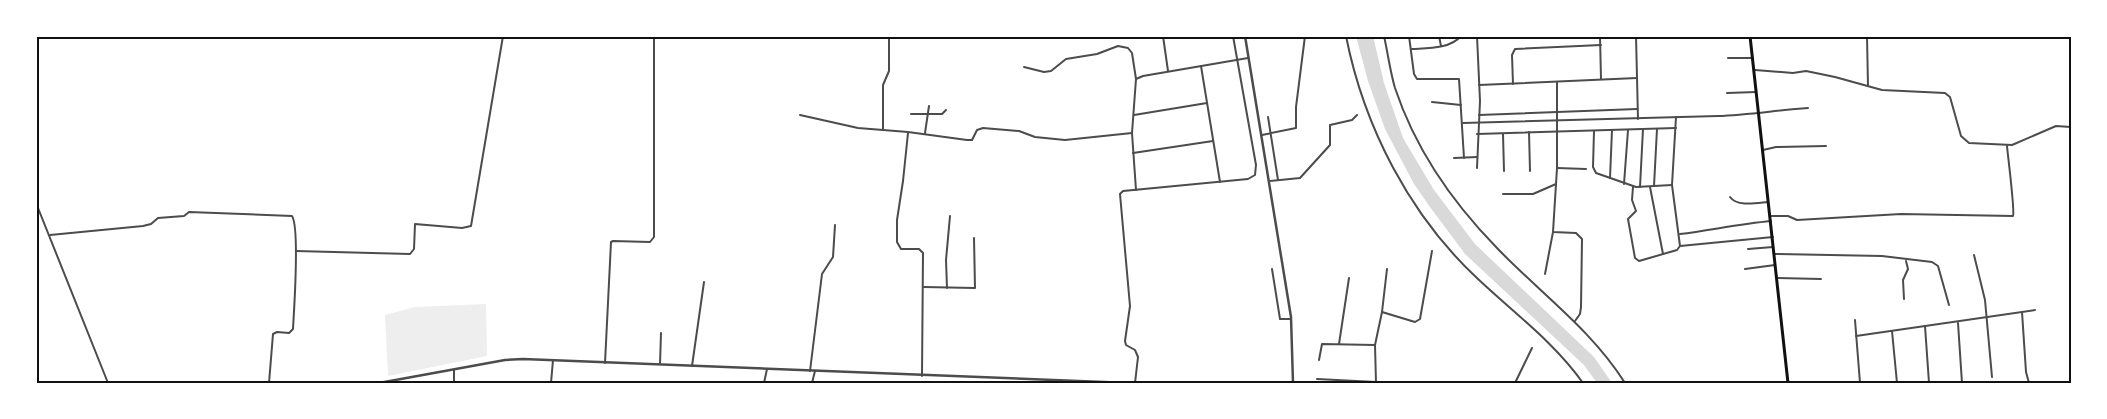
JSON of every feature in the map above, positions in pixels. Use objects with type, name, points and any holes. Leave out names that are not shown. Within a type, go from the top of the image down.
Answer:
[{"type":"main road","points":[[1750,36],[1788,383]]},
{"type":"street","points":[[296,251],[410,254],[414,249],[415,224],[462,228],[469,228],[471,226],[477,200],[503,36]]},
{"type":"street","points":[[605,363],[611,242],[650,242],[654,237],[654,36]]},
{"type":"street","points":[[883,129],[883,85],[889,71],[889,36]]},
{"type":"street","points":[[1162,36],[1168,72]]},
{"type":"street","points":[[1136,383],[1138,357],[1135,350],[1126,345],[1125,341],[1130,306],[1120,196],[1123,191],[1253,178],[1256,172],[1233,36]]},
{"type":"street","points":[[1245,36],[1291,319],[1293,383]]},
{"type":"street","points":[[1262,135],[1296,128],[1296,107],[1305,36]]},
{"type":"street","points":[[1346,36],[1354,72],[1369,117],[1409,195],[1458,259],[1550,344],[1583,383]]},
{"type":"street","points":[[1384,36],[1392,76],[1404,110],[1430,162],[1450,192],[1496,248],[1575,321],[1599,346],[1625,383]]},
{"type":"street","points":[[1409,36],[1415,77],[1423,80],[1459,79],[1464,158]]},
{"type":"street","points":[[1439,36],[1441,47]]},
{"type":"street","points":[[1412,50],[1452,44],[1461,36]]},
{"type":"street","points":[[1476,36],[1479,85],[1477,168]]},
{"type":"street","points":[[1600,36],[1601,79]]},
{"type":"street","points":[[1636,36],[1638,119]]},
{"type":"street","points":[[1867,36],[1868,86]]},
{"type":"street","points":[[1513,84],[1512,55],[1515,49],[1601,45]]},
{"type":"street","points":[[1024,68],[1044,72],[1051,71],[1066,59],[1097,54],[1118,46],[1128,48],[1132,53],[1136,79],[1132,133],[1136,190]]},
{"type":"street","points":[[1136,79],[1249,58]]},
{"type":"street","points":[[1728,58],[1753,58]]},
{"type":"street","points":[[1201,66],[1220,182]]},
{"type":"street","points":[[1754,70],[1793,73],[1806,71],[1835,76],[1882,90],[1945,92],[1950,97],[1962,136],[1966,142],[1973,144],[2007,146],[2020,143],[2056,126],[2071,127]]},
{"type":"street","points":[[1479,85],[1637,78]]},
{"type":"street","points":[[1544,274],[1553,232],[1557,184],[1557,82]]},
{"type":"street","points":[[1727,93],[1756,92]]},
{"type":"street","points":[[1134,115],[1207,102]]},
{"type":"street","points":[[1432,102],[1461,105]]},
{"type":"street","points":[[925,134],[929,106]]},
{"type":"street","points":[[1462,123],[1557,122],[1759,114],[1779,110],[1808,108]]},
{"type":"street","points":[[1479,116],[1637,109]]},
{"type":"street","points":[[911,114],[942,114],[946,110]]},
{"type":"street","points":[[800,115],[858,128],[883,129],[967,140],[972,140],[977,130],[983,128],[1020,131],[1035,137],[1065,140],[1132,133]]},
{"type":"street","points":[[1269,181],[1302,176],[1330,145],[1330,125],[1352,120],[1357,115]]},
{"type":"street","points":[[1268,117],[1278,180]]},
{"type":"street","points":[[1633,187],[1632,200],[1636,211],[1628,219],[1635,258],[1638,261],[1644,261],[1678,250],[1680,246],[1679,234],[1672,185],[1676,117]]},
{"type":"street","points":[[1654,187],[1657,128]]},
{"type":"street","points":[[1477,134],[1556,130],[1594,131],[1676,128]]},
{"type":"street","points":[[1640,188],[1643,129]]},
{"type":"street","points":[[1610,179],[1612,130]]},
{"type":"street","points":[[1624,184],[1628,130]]},
{"type":"street","points":[[1594,131],[1594,170],[1598,174],[1633,187],[1672,185]]},
{"type":"street","points":[[908,132],[904,181],[897,220],[897,242],[901,249],[919,249],[924,253],[922,376]]},
{"type":"street","points":[[1529,132],[1530,171]]},
{"type":"street","points":[[1503,134],[1504,171]]},
{"type":"street","points":[[1133,153],[1213,141]]},
{"type":"street","points":[[1763,150],[1776,147],[1826,146]]},
{"type":"street","points":[[1771,216],[1788,216],[1798,220],[1901,214],[2013,216],[2007,146]]},
{"type":"street","points":[[1454,158],[1477,157]]},
{"type":"street","points":[[1557,168],[1586,169]]},
{"type":"street","points":[[1503,194],[1533,194],[1550,185],[1557,184]]},
{"type":"street","points":[[1650,187],[1663,254]]},
{"type":"street","points":[[1730,198],[1735,202],[1742,203],[1769,202]]},
{"type":"street","points":[[36,203],[108,383]]},
{"type":"street","points":[[50,235],[149,225],[158,218],[184,216],[189,212],[292,216],[295,221],[296,251],[293,329],[289,333],[277,332],[272,334],[269,383]]},
{"type":"street","points":[[947,288],[946,260],[950,216]]},
{"type":"street","points":[[1679,234],[1727,228],[1736,224],[1771,221]]},
{"type":"street","points":[[810,371],[823,271],[833,257],[835,225]]},
{"type":"street","points":[[1553,232],[1576,233],[1581,237],[1581,307],[1580,314],[1575,321]]},
{"type":"street","points":[[1680,246],[1773,237]]},
{"type":"street","points":[[924,287],[974,288],[974,238]]},
{"type":"street","points":[[1748,249],[1774,247]]},
{"type":"street","points":[[1382,312],[1415,322],[1420,320],[1432,251]]},
{"type":"street","points":[[1775,254],[1874,256],[1932,262],[1938,266],[1950,305]]},
{"type":"street","points":[[1974,255],[1987,317],[1992,376]]},
{"type":"street","points":[[1904,299],[1903,280],[1908,269],[1906,260]]},
{"type":"street","points":[[1745,268],[1776,265]]},
{"type":"street","points":[[1272,269],[1280,319],[1291,319]]},
{"type":"street","points":[[1317,380],[1376,382],[1375,345],[1382,312],[1387,269]]},
{"type":"street","points":[[1339,344],[1349,278]]},
{"type":"street","points":[[1777,278],[1821,279]]},
{"type":"street","points":[[692,366],[704,282]]},
{"type":"street","points":[[1856,336],[2035,310]]},
{"type":"street","points":[[2022,312],[2026,372],[2029,383]]},
{"type":"street","points":[[1854,320],[1860,383]]},
{"type":"street","points":[[1958,322],[1962,383]]},
{"type":"street","points":[[1925,326],[1929,383]]},
{"type":"street","points":[[1892,331],[1897,383]]},
{"type":"street","points":[[660,364],[661,333]]},
{"type":"street","points":[[1319,360],[1322,344],[1375,345]]},
{"type":"street","points":[[1515,383],[1532,348]]},
{"type":"street","points":[[379,383],[516,359],[1128,383]]},
{"type":"street","points":[[551,383],[553,360]]},
{"type":"street","points":[[764,383],[767,369]]},
{"type":"street","points":[[454,370],[454,383]]},
{"type":"street","points":[[812,383],[814,371]]},
{"type":"street","points":[[967,383],[968,377]]},
{"type":"shaded area","points":[[1356,36],[1373,36],[1384,83],[1403,138],[1434,190],[1475,244],[1594,357],[1612,383],[1597,383],[1584,365],[1465,254],[1430,207],[1414,184],[1385,129],[1368,81]]},
{"type":"shaded area","points":[[486,304],[487,356],[388,376],[385,315],[415,307]]}]
